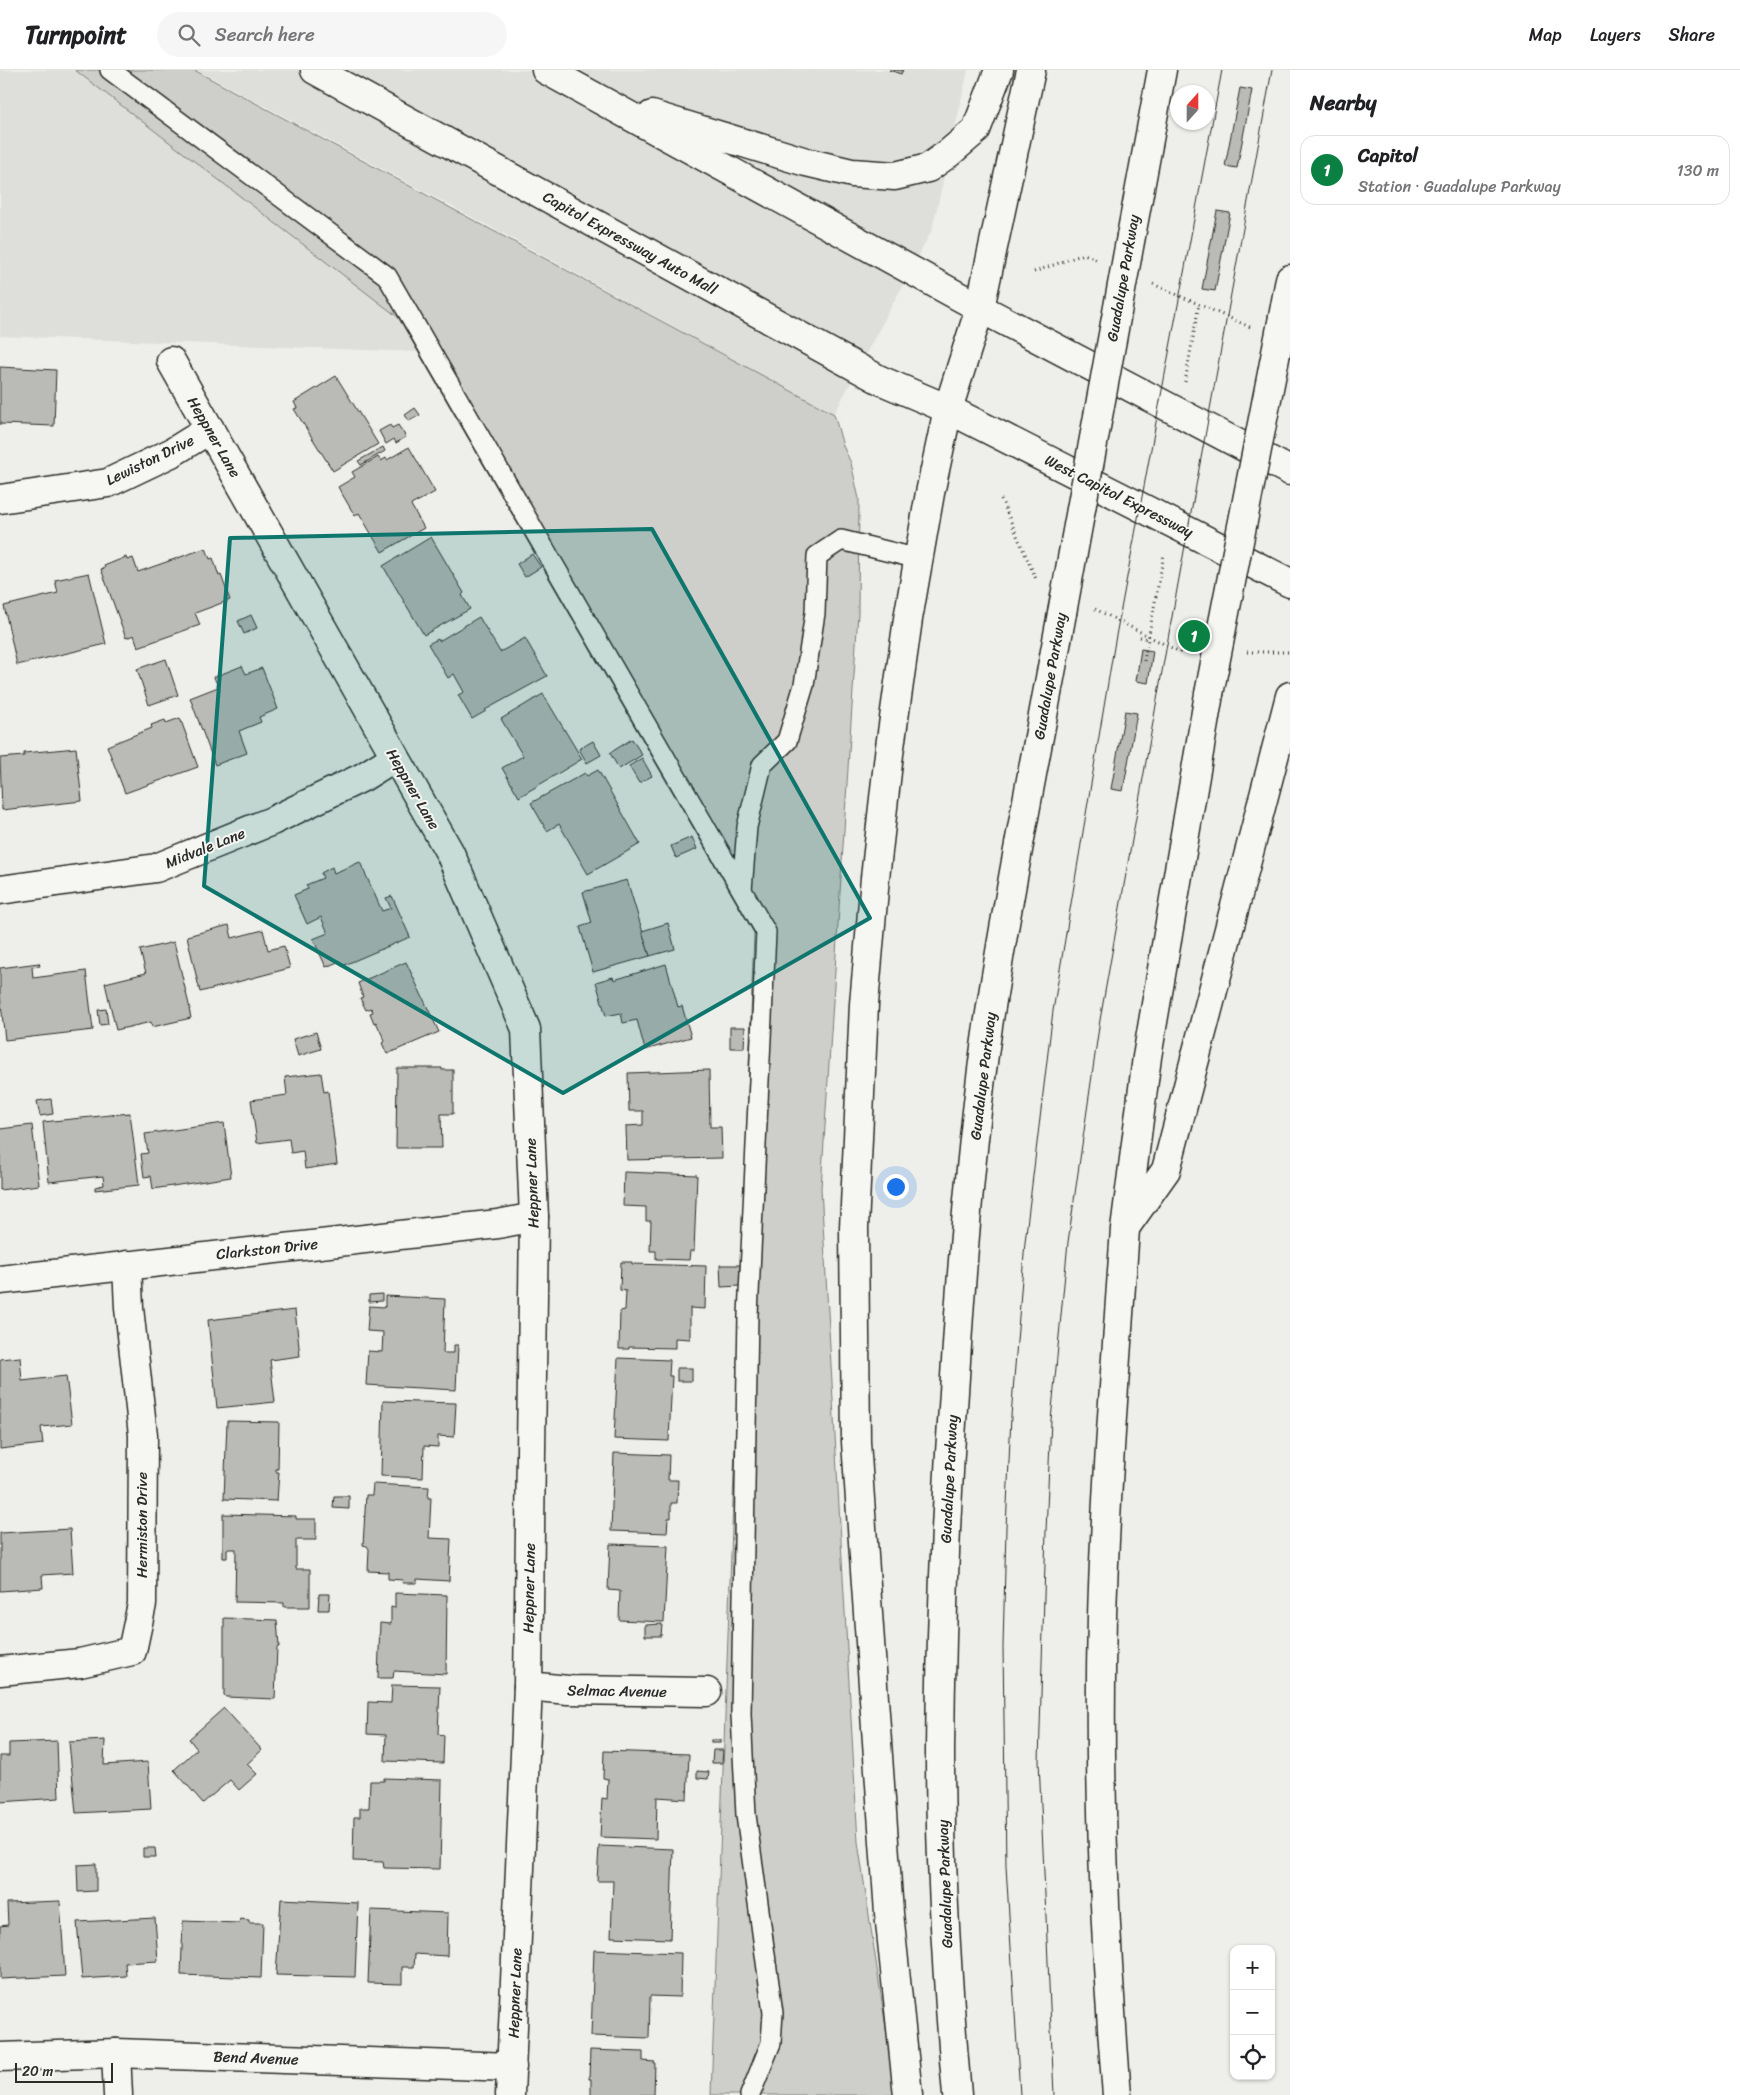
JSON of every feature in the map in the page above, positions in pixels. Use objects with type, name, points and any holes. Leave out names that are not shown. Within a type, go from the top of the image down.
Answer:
[{"type":"main road","name":"Capitol Expressway Auto Mall","points":[[315,70],[880,380],[948,409]]},
{"type":"main road","points":[[546,70],[980,308],[1290,471]]},
{"type":"main road","points":[[597,99],[806,162],[852,173],[895,176],[928,168],[950,154],[976,130],[999,70]]},
{"type":"main road","points":[[908,2095],[890,1913],[856,1442],[854,1228],[864,1004],[875,878],[889,754],[919,559],[948,409],[980,308],[1032,70]]},
{"type":"main road","name":"Guadalupe Parkway","points":[[957,2095],[944,1901],[940,1755],[942,1612],[949,1465],[972,1163],[988,1028],[1162,70]]},
{"type":"main road","points":[[1117,2095],[1104,1900],[1101,1757],[1102,1617],[1108,1476],[1125,1229],[1147,1057],[1209,694],[1290,280]]},
{"type":"main road","name":"Heppner Lane","points":[[171,361],[450,853],[526,1029],[534,1217],[528,1686],[510,2095]]},
{"type":"main road","name":"West Capitol Expressway","points":[[948,409],[1290,583]]},
{"type":"main road","name":"Lewiston Drive","points":[[0,499],[108,483],[173,452],[210,429]]},
{"type":"main road","points":[[1125,1229],[1166,1170],[1290,696]]},
{"type":"main road","name":"Midvale Lane","points":[[0,890],[156,868],[272,821],[363,778],[395,757]]},
{"type":"main road","name":"Clarkston Drive","points":[[0,1280],[498,1224],[534,1217]]},
{"type":"main road","name":"Hermiston Drive","points":[[0,1671],[80,1663],[132,1651],[142,1604],[143,1435],[129,1308],[127,1265]]},
{"type":"main road","name":"Selmac Avenue","points":[[528,1686],[568,1690],[707,1692]]},
{"type":"main road","points":[[116,2053],[118,2095]]},
{"type":"main road","name":"Bend Avenue","points":[[0,2057],[116,2053],[512,2067]]},
{"type":"lane","points":[[110,70],[388,276],[766,932],[748,1314],[741,1714],[746,1815],[773,2013],[771,2043],[750,2095]]},
{"type":"lane","points":[[742,890],[747,827],[762,765],[787,741],[804,685],[815,613],[817,556],[841,540],[919,559]]},
{"type":"path","points":[[1034,272],[1084,254],[1101,262]]},
{"type":"path","points":[[1146,281],[1256,329]]},
{"type":"path","points":[[1184,388],[1199,304]]},
{"type":"path","points":[[1001,499],[1037,581]]},
{"type":"path","points":[[1146,650],[1166,545]]},
{"type":"path","points":[[1089,606],[1180,652],[1190,652]]},
{"type":"path","points":[[1140,637],[1148,639],[1144,661]]},
{"type":"path","points":[[1240,652],[1289,652]]},
{"type":"highlighted area","points":[[652,529],[870,918],[563,1093],[204,886],[230,538]]},
{"type":"shaded area","points":[[0,70],[75,70],[398,317],[418,352],[0,336]]},
{"type":"shaded area","points":[[75,70],[194,70],[834,414],[843,446],[851,463],[859,499],[858,613],[821,1188],[858,1842],[896,2095],[711,2095],[754,933],[398,317]]},
{"type":"shaded area","points":[[197,70],[968,70],[932,230],[834,414]]},
{"type":"building","points":[[889,70],[903,70],[901,74]]},
{"type":"building","points":[[1240,88],[1252,90],[1237,168],[1225,166]]},
{"type":"building","points":[[1217,211],[1230,213],[1215,291],[1202,289]]},
{"type":"building","points":[[0,367],[56,370],[54,426],[0,424]]},
{"type":"building","points":[[336,376],[378,444],[333,471],[294,409],[297,408],[294,402]]},
{"type":"building","points":[[415,408],[420,415],[409,421],[405,415]]},
{"type":"building","points":[[390,425],[392,428],[398,425],[406,437],[396,443],[394,439],[386,444],[379,431]]},
{"type":"building","points":[[383,447],[385,451],[361,465],[358,461]]},
{"type":"building","points":[[409,447],[435,492],[411,505],[424,528],[382,552],[359,513],[355,516],[338,487],[355,477],[352,472],[378,457],[381,461],[386,458],[387,460]]},
{"type":"building","points":[[431,537],[464,593],[462,595],[470,609],[424,635],[383,566]]},
{"type":"building","points":[[206,548],[210,559],[213,558],[219,576],[221,575],[230,600],[195,613],[200,625],[138,647],[134,635],[126,638],[101,569],[126,557],[127,560],[133,558],[138,572]]},
{"type":"building","points":[[532,554],[541,567],[525,577],[517,564]]},
{"type":"building","points":[[89,573],[106,644],[17,665],[4,606],[58,593],[55,580]]},
{"type":"building","points":[[251,615],[257,628],[244,634],[238,621]]},
{"type":"building","points":[[479,617],[500,652],[525,638],[547,676],[472,719],[458,695],[464,692],[454,674],[448,678],[428,644],[438,639],[439,641]]},
{"type":"building","points":[[1141,649],[1153,651],[1148,683],[1136,681]]},
{"type":"building","points":[[166,659],[178,695],[149,705],[137,669]]},
{"type":"building","points":[[242,666],[246,674],[262,668],[278,709],[259,717],[261,722],[239,731],[247,753],[215,765],[190,698],[218,687],[214,677]]},
{"type":"building","points":[[543,694],[582,759],[519,797],[502,768],[523,756],[501,719]]},
{"type":"building","points":[[1125,711],[1137,713],[1123,791],[1111,789]]},
{"type":"building","points":[[180,718],[198,767],[125,793],[107,746],[152,728],[151,725],[165,720],[166,723]]},
{"type":"building","points":[[632,739],[642,755],[619,769],[610,753]]},
{"type":"building","points":[[593,741],[601,755],[587,763],[579,749]]},
{"type":"building","points":[[76,748],[82,801],[2,810],[0,758],[24,756],[24,753]]},
{"type":"building","points":[[642,758],[652,776],[639,783],[629,766]]},
{"type":"building","points":[[598,770],[640,844],[588,874],[559,824],[547,831],[531,803],[585,773],[587,776]]},
{"type":"building","points":[[692,837],[697,849],[676,858],[671,846]]},
{"type":"building","points":[[360,862],[382,911],[391,908],[386,898],[392,896],[410,937],[342,966],[340,961],[326,967],[313,939],[328,933],[321,917],[307,924],[294,895],[308,889],[306,885],[323,878],[321,873],[332,867],[334,873]]},
{"type":"building","points":[[627,880],[650,956],[593,972],[580,927],[592,923],[583,892]]},
{"type":"building","points":[[668,923],[675,949],[650,956],[642,931]]},
{"type":"building","points":[[229,925],[232,938],[263,930],[268,950],[284,946],[290,968],[200,992],[187,936]]},
{"type":"building","points":[[174,942],[191,1018],[152,1027],[151,1022],[116,1030],[105,983],[146,973],[140,950]]},
{"type":"building","points":[[406,962],[439,1032],[387,1054],[382,1043],[385,1041],[370,1013],[373,1012],[371,1008],[366,1010],[360,998],[363,997],[358,983]]},
{"type":"building","points":[[39,963],[40,966],[32,967],[33,978],[86,971],[93,1030],[5,1040],[0,995],[0,968]]},
{"type":"building","points":[[666,964],[678,1007],[682,1006],[691,1037],[645,1050],[637,1020],[623,1023],[621,1013],[606,1016],[596,982],[613,977],[614,980]]},
{"type":"building","points":[[106,1009],[108,1024],[100,1025],[98,1010]]},
{"type":"building","points":[[730,1027],[745,1027],[744,1048],[730,1048]]},
{"type":"building","points":[[316,1032],[321,1049],[298,1056],[293,1039]]},
{"type":"building","points":[[397,1068],[442,1068],[442,1070],[453,1070],[453,1114],[441,1114],[442,1148],[396,1148]]},
{"type":"building","points":[[709,1070],[710,1127],[721,1127],[722,1158],[627,1160],[626,1126],[643,1125],[643,1111],[629,1111],[628,1073]]},
{"type":"building","points":[[321,1073],[324,1092],[328,1091],[337,1164],[305,1169],[303,1151],[291,1153],[289,1139],[257,1143],[251,1100],[287,1095],[285,1077]]},
{"type":"building","points":[[51,1099],[53,1114],[40,1116],[37,1101]]},
{"type":"building","points":[[130,1113],[139,1185],[95,1190],[95,1187],[104,1185],[103,1176],[49,1182],[43,1122]]},
{"type":"building","points":[[224,1123],[231,1177],[153,1189],[151,1176],[144,1177],[141,1154],[148,1153],[145,1134]]},
{"type":"building","points":[[32,1125],[39,1185],[0,1190],[0,1129]]},
{"type":"building","points":[[624,1172],[697,1175],[694,1251],[690,1251],[689,1260],[656,1259],[656,1251],[650,1251],[651,1221],[646,1221],[646,1207],[623,1206]]},
{"type":"building","points":[[621,1262],[706,1266],[705,1309],[690,1308],[690,1339],[675,1338],[675,1348],[629,1347],[629,1349],[619,1349],[620,1311],[625,1310],[626,1291],[620,1290]]},
{"type":"building","points":[[720,1265],[740,1265],[740,1286],[721,1287]]},
{"type":"building","points":[[382,1294],[382,1301],[369,1302],[369,1295]]},
{"type":"building","points":[[385,1296],[445,1299],[443,1353],[454,1353],[454,1345],[458,1345],[456,1390],[366,1385],[368,1351],[382,1352],[383,1332],[367,1331],[369,1306],[385,1307]]},
{"type":"building","points":[[295,1310],[300,1356],[270,1360],[275,1402],[217,1408],[208,1320]]},
{"type":"building","points":[[20,1357],[22,1381],[66,1376],[72,1424],[41,1427],[43,1444],[0,1449],[0,1359]]},
{"type":"building","points":[[618,1358],[670,1360],[669,1376],[672,1376],[669,1441],[614,1439]]},
{"type":"building","points":[[677,1368],[692,1368],[692,1381],[677,1381]]},
{"type":"building","points":[[383,1401],[456,1403],[454,1437],[438,1436],[438,1447],[424,1446],[423,1478],[381,1476]]},
{"type":"building","points":[[227,1421],[279,1422],[278,1469],[276,1469],[276,1472],[279,1472],[277,1501],[224,1499]]},
{"type":"building","points":[[614,1453],[669,1455],[668,1480],[678,1480],[677,1503],[671,1503],[671,1518],[668,1518],[667,1533],[611,1531]]},
{"type":"building","points":[[373,1484],[429,1487],[428,1498],[431,1498],[429,1538],[451,1539],[449,1581],[417,1579],[417,1583],[402,1583],[403,1580],[388,1579],[388,1572],[368,1571],[369,1549],[363,1545],[366,1495],[372,1495]]},
{"type":"building","points":[[334,1496],[349,1496],[349,1509],[333,1508]]},
{"type":"building","points":[[223,1514],[296,1516],[296,1519],[316,1519],[316,1540],[296,1540],[296,1569],[310,1569],[310,1607],[284,1607],[284,1603],[235,1602],[236,1549],[227,1549],[227,1558],[223,1558]]},
{"type":"building","points":[[70,1529],[73,1573],[42,1575],[43,1588],[0,1591],[0,1533]]},
{"type":"building","points":[[610,1544],[668,1546],[664,1622],[619,1620],[620,1591],[608,1590]]},
{"type":"building","points":[[395,1593],[447,1595],[446,1674],[394,1671],[393,1678],[378,1678],[380,1623],[391,1624],[391,1607],[395,1608]]},
{"type":"building","points":[[319,1594],[330,1594],[329,1610],[318,1610]]},
{"type":"building","points":[[224,1618],[277,1620],[279,1647],[277,1647],[275,1699],[226,1697],[224,1695]]},
{"type":"building","points":[[662,1624],[661,1636],[645,1636],[645,1625]]},
{"type":"building","points":[[392,1685],[440,1686],[438,1734],[444,1735],[443,1763],[385,1761],[386,1735],[367,1734],[368,1702],[391,1703]]},
{"type":"building","points":[[224,1708],[262,1750],[247,1764],[257,1774],[239,1790],[230,1780],[203,1803],[174,1770],[197,1749],[189,1739]]},
{"type":"building","points":[[105,1740],[104,1765],[148,1762],[151,1809],[76,1813],[69,1742]]},
{"type":"building","points":[[711,1740],[720,1740],[720,1743],[711,1743]]},
{"type":"building","points":[[57,1741],[59,1798],[0,1802],[0,1756],[9,1756],[9,1743]]},
{"type":"building","points":[[713,1750],[723,1750],[722,1763],[712,1763]]},
{"type":"building","points":[[604,1751],[689,1754],[687,1799],[657,1797],[656,1839],[600,1837],[602,1798],[607,1799],[608,1779],[603,1778]]},
{"type":"building","points":[[697,1771],[709,1772],[708,1779],[697,1778]]},
{"type":"building","points":[[384,1778],[442,1780],[440,1869],[384,1868],[383,1862],[353,1861],[354,1817],[360,1817],[360,1808],[369,1808],[370,1781],[384,1781]]},
{"type":"building","points":[[599,1846],[673,1849],[670,1939],[611,1937],[613,1881],[597,1881]]},
{"type":"building","points":[[143,1848],[155,1848],[156,1857],[143,1857]]},
{"type":"building","points":[[96,1864],[96,1891],[78,1892],[77,1865]]},
{"type":"building","points":[[281,1899],[358,1903],[355,1977],[276,1975]]},
{"type":"building","points":[[60,1901],[65,1976],[0,1979],[0,1926],[8,1925],[7,1903]]},
{"type":"building","points":[[371,1910],[448,1913],[447,1956],[415,1954],[414,1967],[402,1967],[402,1984],[368,1983]]},
{"type":"building","points":[[155,1918],[158,1961],[125,1963],[126,1976],[82,1979],[77,1922]]},
{"type":"building","points":[[240,1919],[249,1920],[249,1923],[263,1923],[261,1978],[181,1975],[183,1921],[239,1923]]},
{"type":"building","points":[[594,1950],[681,1953],[680,1997],[650,1996],[649,2038],[591,2036]]},
{"type":"building","points":[[590,2050],[643,2052],[643,2061],[655,2062],[654,2095],[591,2095],[591,2079],[589,2079]]},
{"type":"tram line","points":[[1020,2095],[1006,1866],[1003,1647],[1011,1416],[1025,1242],[1053,1011],[1115,641],[1222,70]]},
{"type":"tram line","points":[[1054,2095],[1039,1761],[1051,1420],[1068,1242],[1100,1020],[1272,70]]},
{"type":"place","name":"Capitol","points":[[1194,636]]}]
